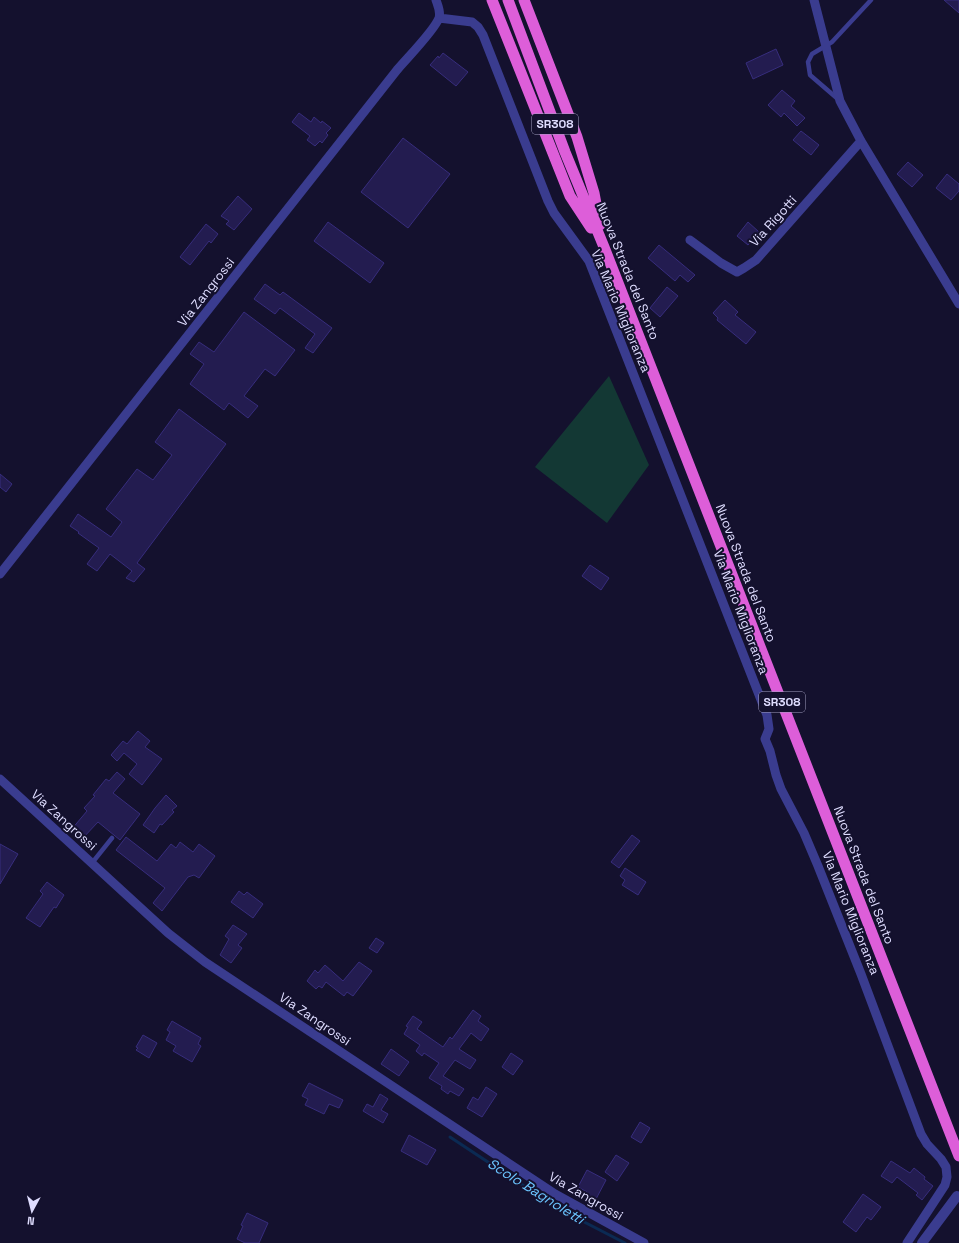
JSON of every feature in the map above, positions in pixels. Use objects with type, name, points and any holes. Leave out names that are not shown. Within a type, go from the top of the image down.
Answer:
[{"type":"highway","points":[[492,0],[570,196],[604,247]]},
{"type":"highway","name":"Nuova Strada del Santo","points":[[508,0],[565,152],[604,247],[959,1156]]},
{"type":"highway","points":[[524,0],[577,137],[594,193],[604,247]]},
{"type":"street","points":[[436,0],[439,8],[439,18]]},
{"type":"street","points":[[814,0],[840,101],[862,141],[959,304]]},
{"type":"street","name":"Via Zangrossi","points":[[0,574],[392,76],[434,28],[439,18]]},
{"type":"street","name":"Via Mario Miglioranza","points":[[439,18],[472,22],[483,35],[548,201],[554,213],[589,261],[767,715],[769,729],[765,739],[781,789],[804,833],[818,866],[862,974],[922,1134],[927,1144],[941,1159],[946,1167],[948,1177],[945,1185],[907,1243]]},
{"type":"street","name":"Via Rigotti","points":[[690,240],[736,272],[744,268],[756,260],[862,141]]},
{"type":"street","name":"Via Zangrossi","points":[[0,779],[168,933],[205,962],[554,1194],[644,1243]]},
{"type":"street","points":[[922,1243],[957,1196]]},
{"type":"lane","points":[[840,101],[810,75],[808,62],[812,54],[826,47],[832,42],[872,0]]},
{"type":"lane","points":[[92,863],[112,838]]},
{"type":"green space","points":[[609,376],[649,465],[607,523],[535,467]]},
{"type":"building","points":[[944,0],[959,0],[959,13]]},
{"type":"building","points":[[776,49],[783,65],[753,79],[746,63]]},
{"type":"building","points":[[443,53],[468,72],[456,86],[430,65]]},
{"type":"building","points":[[782,90],[795,101],[791,106],[805,118],[797,126],[784,113],[781,117],[768,105]]},
{"type":"building","points":[[299,113],[311,122],[314,117],[321,123],[322,121],[331,128],[326,133],[328,135],[322,143],[320,141],[315,146],[307,140],[310,136],[292,122]]},
{"type":"building","points":[[801,131],[819,145],[811,155],[793,140]]},
{"type":"building","points":[[403,138],[450,174],[408,228],[361,192]]},
{"type":"building","points":[[908,162],[923,175],[912,187],[897,174]]},
{"type":"building","points":[[947,174],[959,184],[959,191],[951,200],[936,188]]},
{"type":"building","points":[[238,196],[252,209],[234,230],[226,224],[229,221],[221,216]]},
{"type":"building","points":[[328,222],[384,263],[370,283],[314,241]]},
{"type":"building","points":[[748,222],[759,232],[748,245],[737,236]]},
{"type":"building","points":[[206,224],[218,234],[211,243],[209,241],[190,265],[180,257]]},
{"type":"building","points":[[659,245],[695,275],[688,282],[680,275],[675,281],[648,258]]},
{"type":"building","points":[[265,284],[280,295],[283,292],[332,328],[313,353],[305,348],[315,334],[280,308],[275,314],[254,299]]},
{"type":"building","points":[[667,287],[678,296],[660,317],[650,308]]},
{"type":"building","points":[[725,300],[738,312],[735,315],[756,332],[746,344],[717,320],[718,318],[713,313]]},
{"type":"building","points":[[244,312],[295,350],[275,376],[265,369],[244,396],[258,406],[248,418],[229,403],[224,410],[190,384],[204,364],[190,354],[199,342],[214,352]]},
{"type":"building","points":[[179,409],[226,444],[137,563],[145,569],[134,582],[126,578],[132,571],[110,554],[97,571],[87,564],[99,548],[70,526],[78,514],[111,537],[122,522],[106,509],[137,469],[153,480],[172,455],[155,442]]},
{"type":"building","points":[[0,474],[12,484],[6,492],[0,487]]},
{"type":"building","points":[[590,565],[609,578],[601,590],[582,576]]},
{"type":"building","points":[[138,731],[150,741],[145,747],[162,759],[142,785],[129,774],[137,764],[124,753],[117,761],[111,755],[123,741],[127,744]]},
{"type":"building","points":[[117,772],[125,779],[113,793],[140,814],[120,840],[98,822],[82,839],[71,830],[87,811],[84,808],[95,796],[93,795],[106,779],[109,781]]},
{"type":"building","points":[[166,795],[177,806],[172,810],[174,812],[162,825],[160,824],[154,833],[143,825]]},
{"type":"building","points":[[632,835],[640,841],[619,868],[611,862]]},
{"type":"building","points":[[126,837],[157,861],[171,844],[176,848],[180,842],[193,852],[199,844],[215,856],[199,878],[194,875],[188,877],[162,911],[153,903],[165,888],[116,850]]},
{"type":"building","points":[[0,844],[18,854],[0,884]]},
{"type":"building","points":[[625,868],[646,882],[638,895],[622,885],[625,880],[620,876]]},
{"type":"building","points":[[47,882],[64,895],[56,908],[54,907],[40,927],[26,918],[43,894],[40,891]]},
{"type":"building","points":[[239,891],[244,895],[247,892],[263,904],[253,918],[231,902]]},
{"type":"building","points":[[233,925],[247,934],[238,945],[242,948],[231,963],[220,955],[229,939],[225,936]]},
{"type":"building","points":[[376,938],[384,943],[377,953],[369,948]]},
{"type":"building","points":[[359,962],[372,971],[353,996],[347,992],[344,996],[326,982],[322,988],[319,986],[316,989],[307,981],[315,970],[318,973],[325,965],[343,981]]},
{"type":"building","points":[[473,1010],[481,1016],[478,1021],[489,1029],[481,1041],[471,1033],[459,1049],[476,1060],[470,1069],[455,1060],[443,1076],[464,1089],[459,1096],[450,1091],[448,1094],[441,1089],[442,1086],[429,1078],[439,1063],[424,1053],[422,1056],[416,1051],[420,1045],[404,1034],[408,1027],[406,1026],[413,1016],[422,1022],[417,1029],[443,1047],[450,1037],[452,1039]]},
{"type":"building","points":[[172,1021],[201,1038],[198,1044],[201,1046],[192,1062],[173,1051],[176,1046],[166,1040],[170,1032],[167,1030]]},
{"type":"building","points":[[143,1035],[157,1043],[149,1058],[136,1050],[138,1048],[136,1047]]},
{"type":"building","points":[[391,1049],[409,1062],[399,1076],[381,1064]]},
{"type":"building","points":[[511,1053],[523,1061],[513,1075],[502,1067]]},
{"type":"building","points":[[309,1083],[343,1100],[339,1108],[329,1104],[324,1114],[305,1105],[308,1099],[302,1096]]},
{"type":"building","points":[[486,1087],[497,1094],[482,1117],[467,1108],[473,1097],[478,1100]]},
{"type":"building","points":[[380,1094],[388,1099],[381,1110],[388,1114],[383,1123],[363,1111],[367,1104],[373,1107]]},
{"type":"building","points":[[640,1122],[650,1128],[641,1143],[631,1137]]},
{"type":"building","points":[[409,1135],[436,1150],[427,1165],[401,1151]]},
{"type":"building","points":[[616,1155],[629,1163],[617,1181],[605,1172]]},
{"type":"building","points":[[891,1161],[910,1173],[914,1168],[933,1186],[922,1200],[916,1195],[918,1193],[897,1177],[892,1183],[881,1176]]},
{"type":"building","points":[[587,1170],[606,1180],[596,1199],[586,1194],[587,1192],[578,1187]]},
{"type":"building","points":[[863,1194],[881,1207],[871,1220],[867,1217],[856,1232],[843,1222]]},
{"type":"building","points":[[247,1213],[268,1223],[259,1243],[245,1243],[237,1239],[243,1226],[241,1225]]},
{"type":"waterway","name":"Scolo Bagnoletti","points":[[450,1137],[559,1209],[625,1243]]}]
